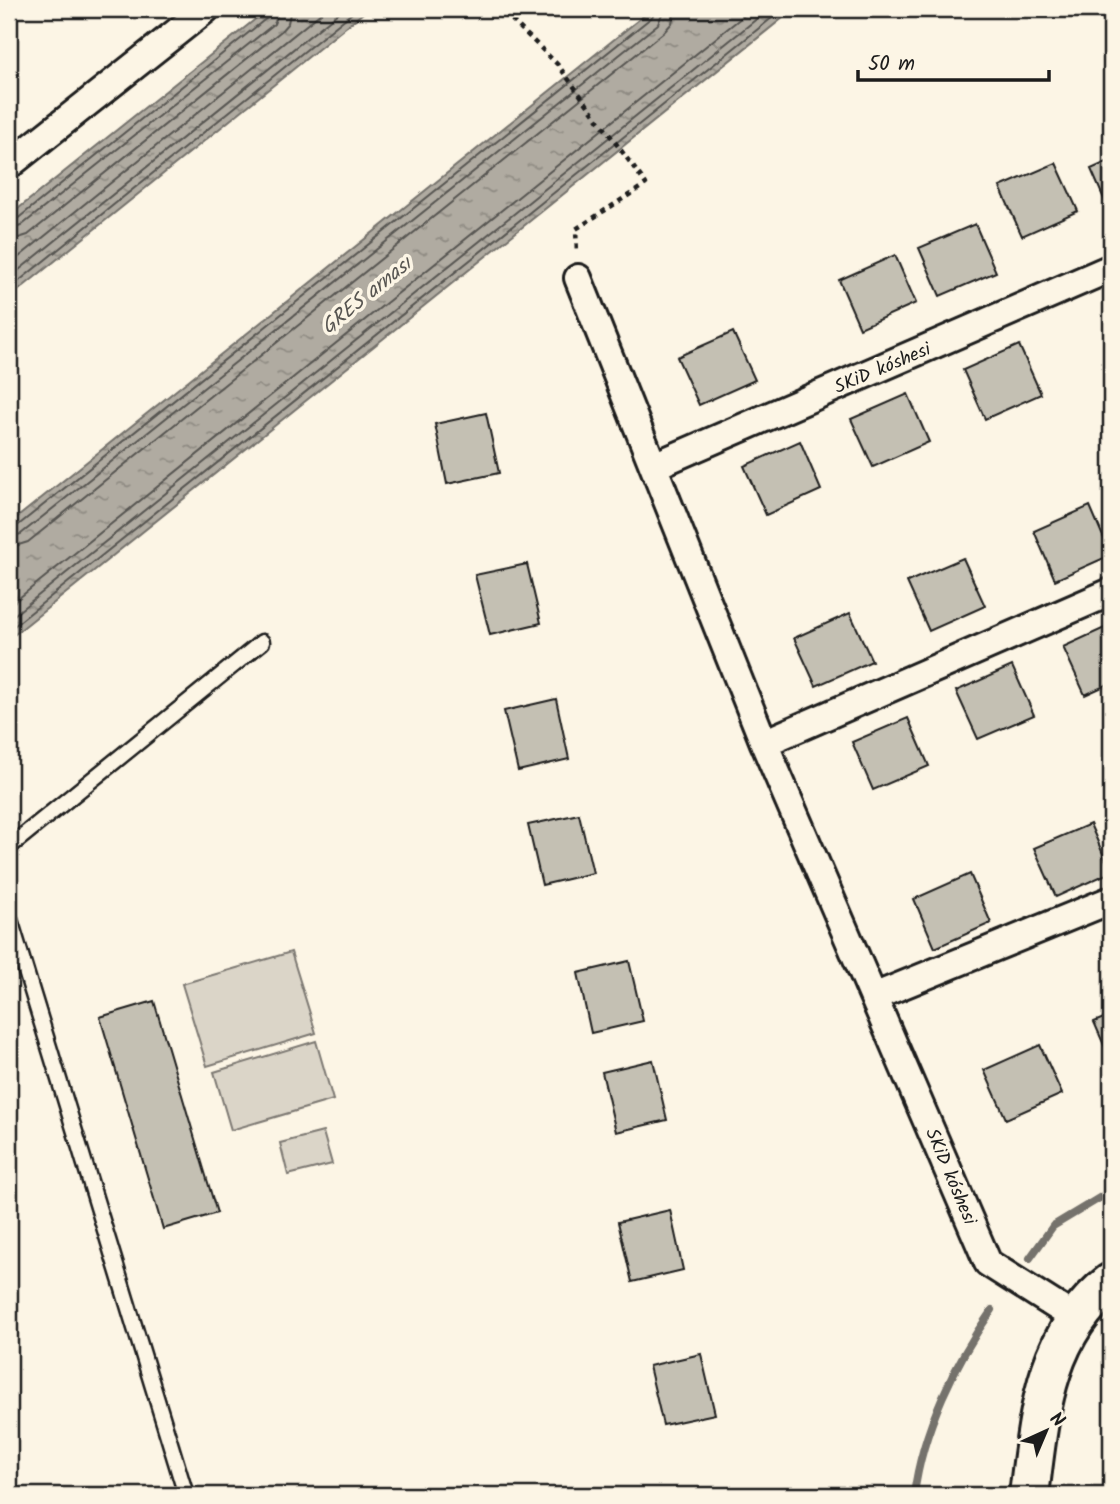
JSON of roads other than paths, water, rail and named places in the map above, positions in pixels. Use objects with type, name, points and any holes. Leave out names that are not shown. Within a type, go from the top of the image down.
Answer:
[{"type":"main road","points":[[1029,1495],[1042,1396],[1075,1318],[1111,1283]]},
{"type":"street","points":[[9,166],[206,9]]},
{"type":"street","name":"SKiD kóshesi","points":[[654,466],[1111,268]]},
{"type":"street","name":"SKiD kóshesi","points":[[578,278],[764,743],[876,996],[988,1263],[1075,1318]]},
{"type":"street","points":[[764,743],[1111,592]]},
{"type":"street","points":[[876,996],[1111,900]]},
{"type":"lane","points":[[9,847],[262,642]]},
{"type":"lane","points":[[9,916],[186,1495]]},
{"type":"water","points":[[268,9],[368,9],[9,298],[9,216]]},
{"type":"water","name":"GRES arnası","points":[[652,9],[794,9],[9,639],[9,524]]},
{"type":"waterway","points":[[1030,1258],[1053,1226],[1111,1191]]},
{"type":"waterway","points":[[914,1495],[924,1446],[942,1398],[965,1352],[992,1310]]}]
